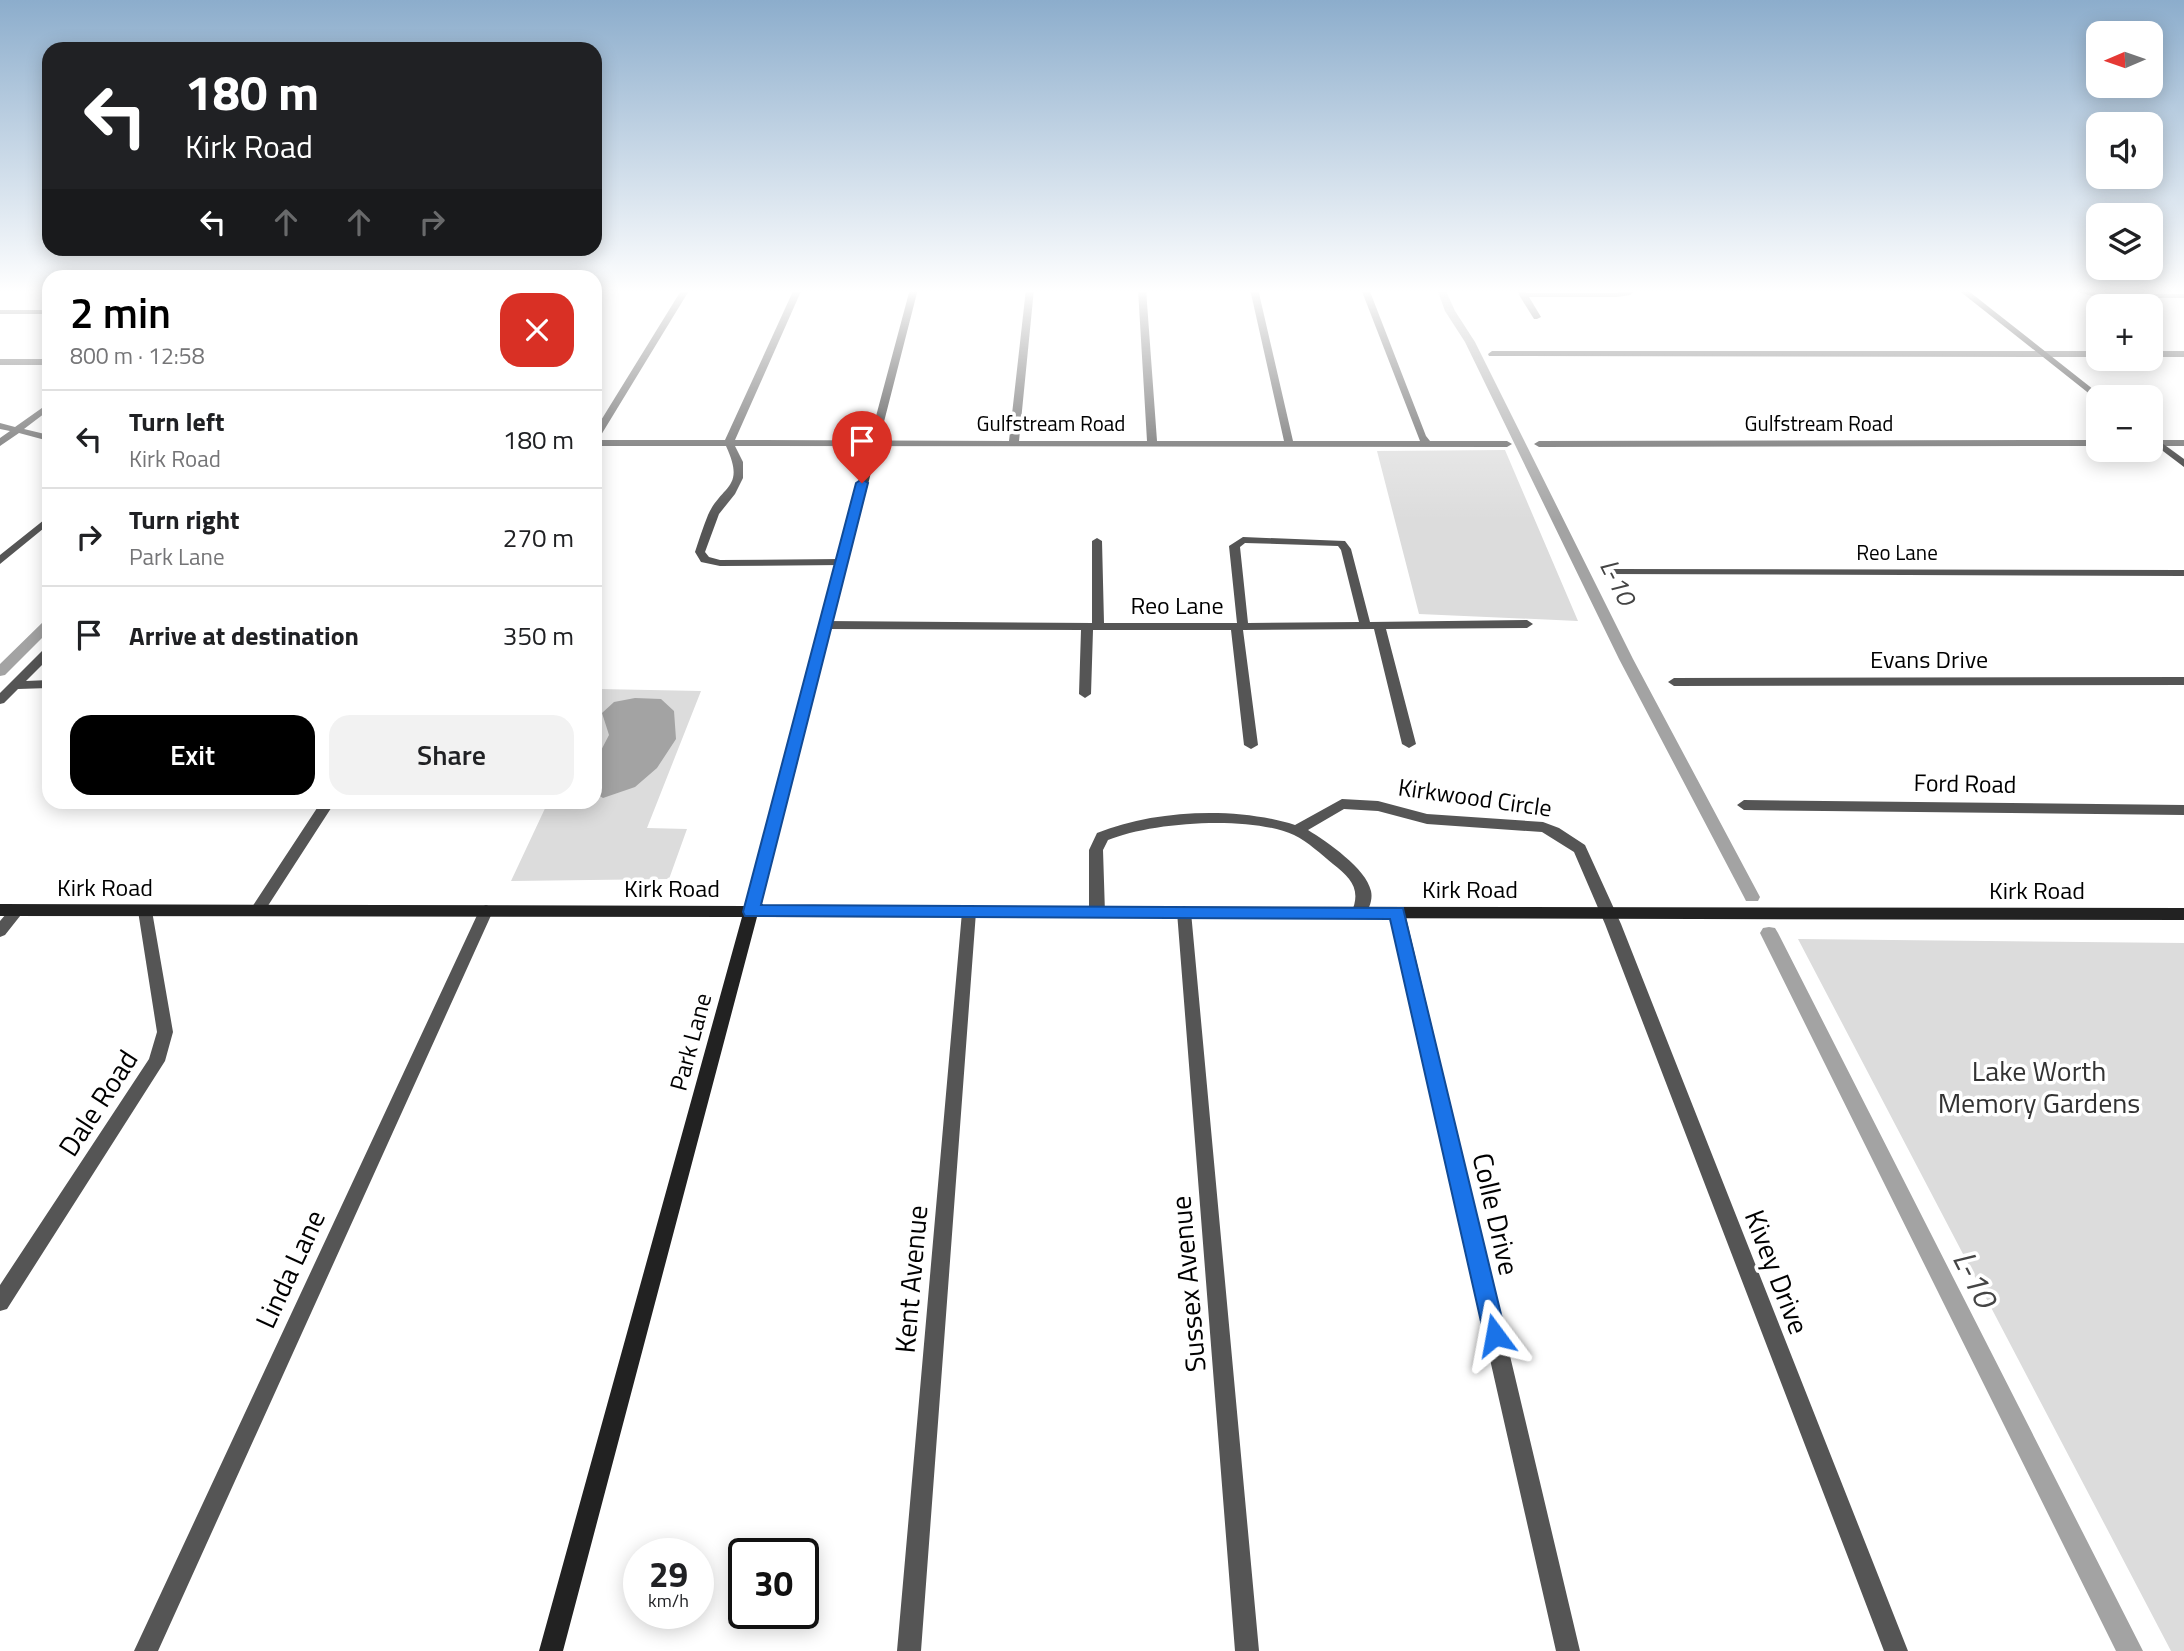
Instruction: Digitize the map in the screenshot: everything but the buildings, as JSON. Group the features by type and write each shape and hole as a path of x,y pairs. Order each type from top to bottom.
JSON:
{"street":[{"path":"602,427 639,366"},
{"path":"763,366 729,443 735,456 738,478 730,494 714,513 700,552 701,556 711,562 720,563 842,562"},
{"name":"Park Lane","path":"551,1651 751,912 893,366"},
{"path":"1014,443 1022,366"},
{"path":"1147,366 1152,444"},
{"path":"1271,366 1289,444"},
{"path":"1394,366 1421,436 1427,444"},
{"path":"2059,366 2086,387"},
{"path":"0,443 42,411"},
{"path":"0,426 42,436"},
{"path":"2163,442 2184,443"},
{"name":"Gulfstream Road","path":"602,443 1507,444"},
{"name":"Gulfstream Road","path":"1539,443 2086,443"},
{"path":"2163,448 2184,464"},
{"path":"0,561 42,525"},
{"path":"1251,746 1234,546 1243,540 1341,543 1346,549 1409,744"},
{"path":"1085,695 1093,627 1097,541"},
{"name":"Reo Lane","path":"1610,572 2184,573"},
{"name":"Reo Lane","path":"826,625 1240,627 1527,624"},
{"path":"0,701 42,658"},
{"name":"Evans Drive","path":"1674,682 2184,681"},
{"path":"15,685 42,684"},
{"name":"Kirkwood Circle","path":"1297,830 1342,804 1378,806 1427,819 1543,827 1564,836 1580,849 1607,913"},
{"name":"Ford Road","path":"1744,804 2184,810"},
{"path":"257,911 323,809"},
{"path":"1097,913 1096,850 1102,836 1150,822 1228,820 1258,821 1297,830 1317,843 1360,880 1365,895 1359,913"},
{"name":"Kirk Road","path":"0,911 2184,914"},
{"path":"0,931 17,911"},
{"name":"Dale Road","path":"0,1302 157,1062 165,1032 145,911"},
{"name":"Linda Lane","path":"146,1651 486,911"},
{"name":"Kent Avenue","path":"909,1651 969,912"},
{"name":"Sussex Avenue","path":"1184,912 1247,1651"},
{"name":"Colle Drive","path":"1397,913 1568,1651"},
{"name":"Kivey Drive","path":"1607,913 1896,1651"}],"green space":[{"path":"1505,450 1578,621 1419,614 1377,451"},
{"path":"602,689 701,691 647,828 687,829 669,879 511,881 545,809 602,809"},
{"name":"Lake Worth Memory Gardens","path":"1798,939 2184,943 2184,1651 2171,1651"}],"shaded area":[{"path":"635,698 661,699 674,711 676,739 657,768 635,787 603,798 602,748 609,735 602,713 614,702"}],"waterway":[{"name":"L-10","path":"1482,366 1626,659 1752,897"},
{"path":"0,672 42,631"},
{"name":"L-10","path":"1769,933 2130,1651"}],"route":[{"path":"862,483 751,912 1397,913 1495,1335"}]}
